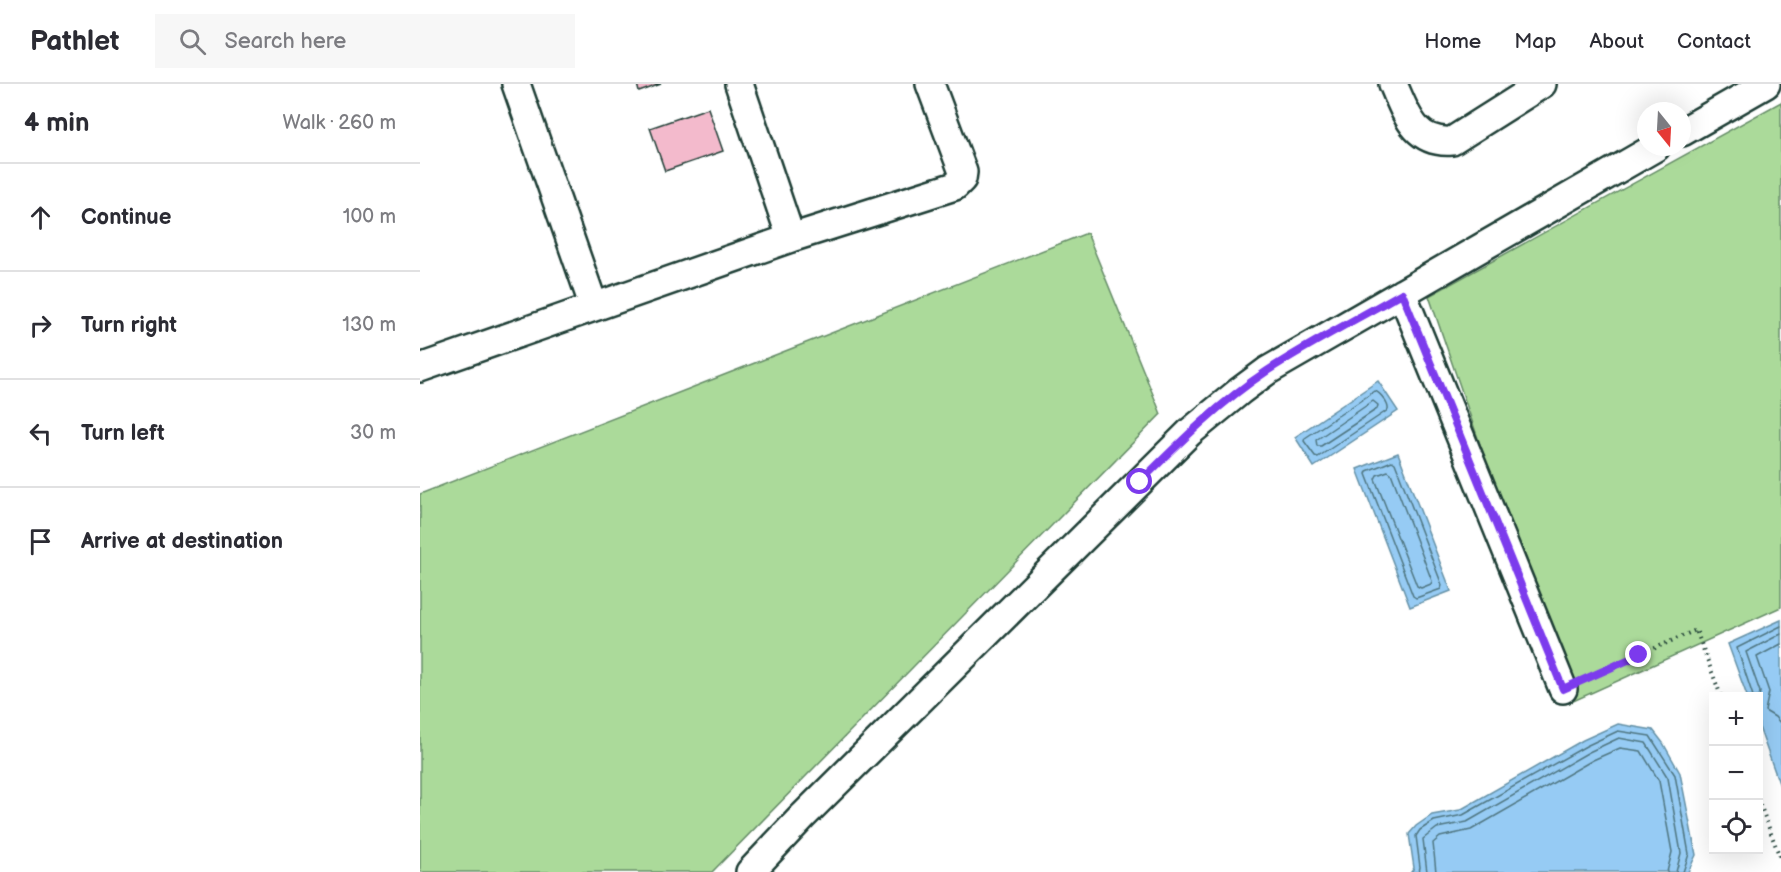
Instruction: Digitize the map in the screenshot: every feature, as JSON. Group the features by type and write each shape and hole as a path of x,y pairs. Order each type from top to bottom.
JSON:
{"street":[{"path":"516,84 594,307"},
{"path":"739,84 791,238"},
{"path":"420,368 791,238 956,186 962,179 963,172 930,84"},
{"path":"1393,84 1412,125 1428,138 1443,142 1452,141 1542,84"},
{"path":"1691,127 1766,84"},
{"path":"750,872 802,817 1190,432 1240,391 1268,371 1640,156"},
{"path":"1402,293 1563,689"}],"path":[{"path":"1563,689 1696,630 1719,692"},
{"path":"1758,800 1781,860"}],"green space":[{"path":"1781,102 1781,607 1569,703 1429,296 1683,156 1691,156 1691,152"},
{"path":"1087,233 1161,414 712,872 420,872 420,494"}],"water":[{"path":"1378,381 1398,411 1314,467 1295,437"},
{"path":"1398,453 1451,591 1410,607 1357,469"},
{"path":"1781,620 1781,789 1763,738 1763,692 1746,692 1728,644"},
{"path":"1618,724 1653,730 1680,773 1696,855 1688,872 1411,872 1414,868 1409,834 1416,826 1432,815 1460,810 1583,740"}],"building":[{"path":"637,84 661,84 639,92"},
{"path":"708,108 723,151 665,171 650,128"}],"route":[{"path":"1140,482 1190,432 1240,391 1268,371 1402,293 1563,689 1639,655"}]}
